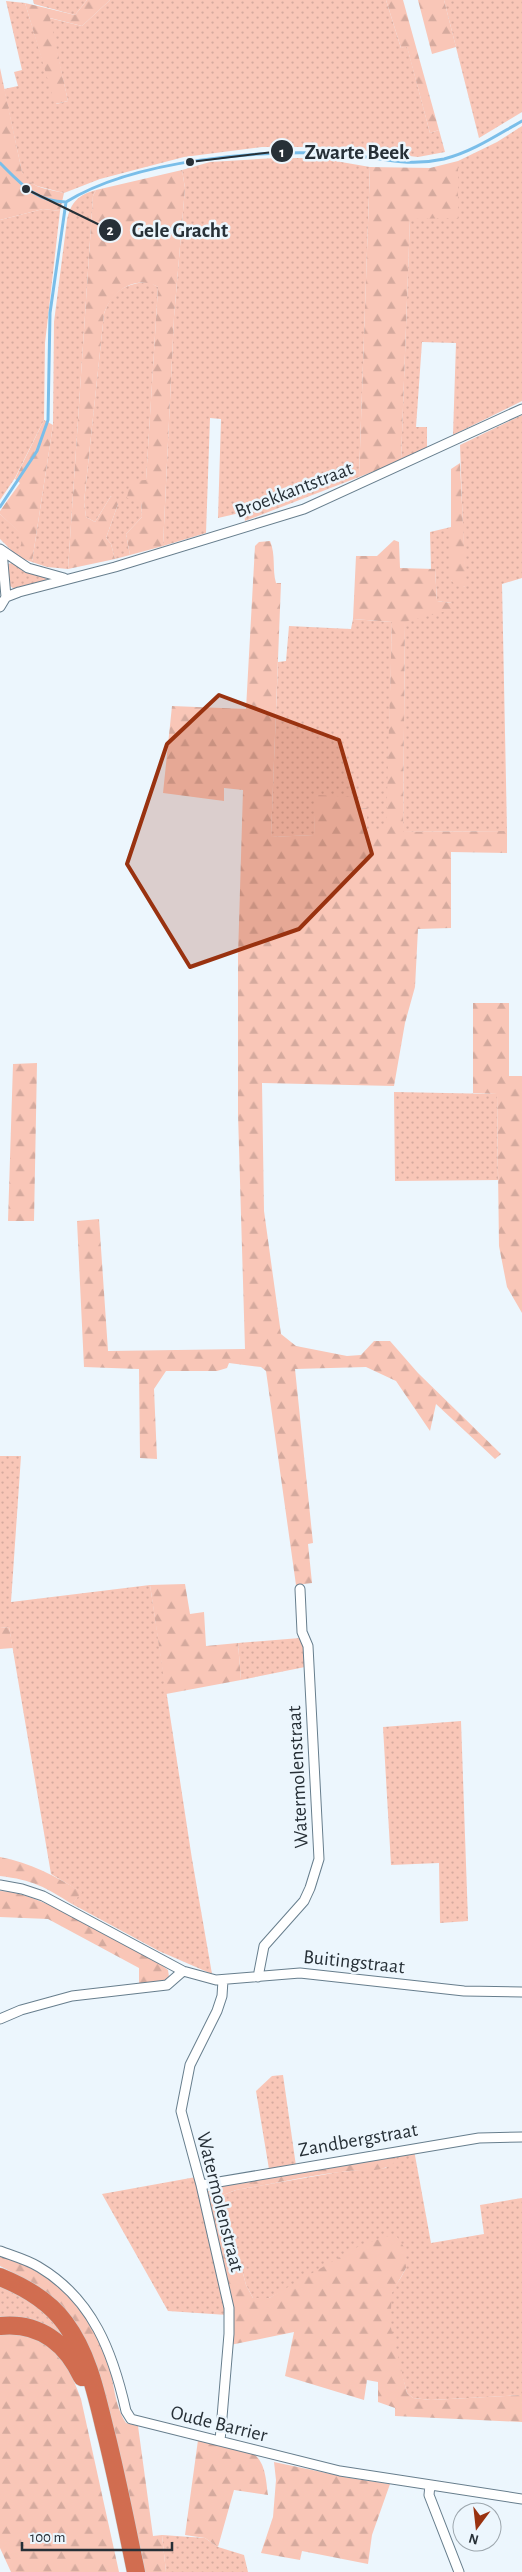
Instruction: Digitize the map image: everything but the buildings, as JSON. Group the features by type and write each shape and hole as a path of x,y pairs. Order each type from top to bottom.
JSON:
{"highway":[{"path":"0,2277 30,2292 56,2312 82,2350 95,2390 109,2447 136,2572"},
{"path":"0,2326 19,2326 43,2333 60,2344 77,2366 92,2403 128,2572"}],"street":[{"name":"Broekkantstraat","path":"6,597 68,579 116,568 304,509 522,409"},
{"name":"Broekkantstraat","path":"1,550 28,568 55,577 68,579"},
{"path":"0,606 6,597 1,550"},
{"name":"Watermolenstraat","path":"258,1976 262,1951 304,1901 319,1859 308,1646 302,1632 300,1589"},
{"name":"Buitingstraat","path":"0,1885 22,1888 43,1896 183,1971 201,1977 223,1980 300,1973 464,1991 522,1992"},
{"path":"0,2019 21,2010 72,1996 167,1985 183,1971"},
{"name":"Watermolenstraat","path":"220,2441 229,2334 228,2308 201,2185 182,2122 181,2107 190,2065 217,2011 222,1996 223,1980"},
{"name":"Zandbergstraat","path":"201,2185 479,2138 522,2137"},
{"name":"Oude Barrier","path":"0,2250 38,2266 60,2280 78,2297 94,2319 105,2341 126,2411 131,2419 301,2463 372,2478 522,2499"},
{"path":"430,2485 429,2495 459,2572"}],"highlighted area":[{"path":"219,695 339,740 372,854 299,929 190,967 127,864 167,744"}],"green space":[{"path":"33,0 87,0 75,15 34,4"},
{"path":"87,0 110,0 82,26 50,18 68,101 55,104 25,3 75,15"},
{"path":"110,0 386,0 401,48 407,46 430,133 439,130 445,152 418,157 332,147 262,147 184,157 100,179 64,193 37,186 25,180 22,172 4,89 18,86 14,72 22,70 6,1 25,3 56,104 68,101 49,18 82,26"},
{"path":"386,0 403,0 439,130 430,133 407,47 401,48"},
{"path":"418,0 444,0 456,47 432,54"},
{"path":"444,0 522,0 522,112 479,138"},
{"path":"0,68 22,172 34,185 64,193 60,211 43,209 0,220"},
{"path":"522,126 522,401 453,435 456,343 422,342 416,427 427,427 427,447 401,461 410,218 458,218 458,161 497,142"},
{"path":"276,158 318,158 370,167 359,477 245,521 244,512 218,518 221,419 210,418 206,533 163,546 174,317 185,188 182,170 210,162"},
{"path":"458,161 458,218 410,219 401,461 359,477 370,167 430,168"},
{"path":"182,170 185,188 174,317 163,546 130,555 126,534 142,517 141,502 127,498 130,481 146,480 158,287 141,283 125,287 118,292 107,306 104,314 84,502 86,517 95,522 111,496 116,498 118,504 106,538 111,544 115,559 68,569 93,196 96,190"},
{"path":"96,190 93,196 68,569 47,567 32,562 53,425 54,322 67,220 76,200 84,194"},
{"path":"43,209 60,211 45,343 44,420 15,478 0,500 0,220"},
{"path":"149,282 158,287 146,481 130,481 141,502 142,517 126,534 130,555 115,559 111,544 106,538 118,504 111,496 95,522 86,517 84,502 104,314 111,299 120,290 133,284"},
{"path":"522,415 522,578 502,584 507,831 403,832 405,621 452,603 437,601 435,569 431,569 430,532 451,527 451,580 465,587 460,445"},
{"path":"44,420 53,425 32,562 18,557 23,536 0,514 0,511 20,483 15,479"},
{"path":"460,463 466,587 456,586 451,580 451,469"},
{"path":"0,514 24,536 18,557 0,539"},
{"path":"394,540 399,542 400,568 435,569 437,601 452,603 454,609 405,622 403,832 507,831 507,853 451,852 451,928 418,929 415,987 405,1023 394,1086 262,1083 264,1211 281,1334 296,1346 347,1356 361,1355 374,1341 390,1341 418,1373 501,1454 495,1459 436,1404 430,1431 396,1381 366,1367 295,1369 313,1543 308,1544 312,1583 296,1585 266,1371 261,1367 229,1363 227,1368 217,1371 166,1371 154,1389 157,1459 140,1458 139,1369 84,1367 77,1221 99,1219 108,1351 245,1349 238,1114 238,956 243,790 224,788 224,801 163,793 172,706 246,709 255,546 259,542 270,541 276,583 281,583 271,837 314,835 315,795 354,797 355,809 367,808 367,830 386,831 392,622 353,619 356,556 377,556"},
{"path":"12,563 45,577 47,581 14,589 9,585 8,564"},
{"path":"353,619 392,622 387,831 367,831 366,808 354,810 316,795 314,835 271,837 278,662 286,661 289,626 351,629"},
{"path":"473,1003 509,1003 509,1076 522,1076 522,1313 507,1287 499,1246 497,1094 473,1093"},
{"path":"37,1063 34,1221 8,1221 13,1064"},
{"path":"394,1092 497,1094 498,1180 395,1181"},
{"path":"0,1456 21,1456 11,1602 150,1585 192,1859 212,1974 159,1951 72,1904 81,1892 51,1874 9,1627 0,1628"},
{"path":"185,1584 190,1614 204,1612 206,1646 238,1643 241,1680 166,1694 150,1585"},
{"path":"9,1627 13,1648 0,1649 0,1628"},
{"path":"300,1638 306,1651 305,1667 241,1680 238,1643"},
{"path":"461,1721 468,1921 440,1923 439,1863 391,1865 383,1727"},
{"path":"0,1857 42,1871 82,1892 72,1904 38,1885 0,1876"},
{"path":"0,1891 37,1900 81,1920 160,1964 168,1970 169,1977 163,1982 139,1984 139,1968 48,1919 0,1917"},
{"path":"283,2075 296,2166 269,2169 256,2091 272,2076"},
{"path":"414,2150 431,2243 484,2234 480,2205 522,2198 522,2395 431,2400 413,2398 407,2393 393,2342 389,2315 389,2302 392,2292 406,2268 289,2288 269,2298 253,2298 246,2285 223,2195 236,2190 339,2172 386,2168 394,2156"},
{"path":"394,2156 396,2160 392,2164 381,2169 321,2175 236,2190 223,2195 246,2285 253,2298 269,2298 361,2245 395,2234 406,2250 406,2268 392,2293 390,2324 407,2393 413,2398 431,2400 522,2395 522,2422 395,2416 395,2408 378,2402 378,2382 367,2380 364,2400 285,2376 294,2332 230,2345 232,2324 205,2195 212,2187"},
{"path":"196,2177 227,2315 168,2311 102,2194"},
{"path":"0,2254 37,2272 67,2294 80,2307 100,2340 108,2360 122,2416 126,2423 138,2426 153,2536 162,2535 166,2572 144,2572 96,2365 89,2348 70,2318 45,2294 0,2266"},
{"path":"0,2282 41,2306 70,2341 0,2318"},
{"path":"0,2333 28,2335 41,2340 57,2353 69,2370 81,2399 119,2572 11,2572 0,2548"},
{"path":"198,2440 254,2454 261,2463 266,2479 268,2495 234,2490 218,2547 205,2538 185,2535"},
{"path":"274,2462 350,2478 390,2484 372,2535 368,2564 302,2551 300,2560 261,2553 273,2517 276,2480"},
{"path":"162,2535 205,2538 218,2547 244,2555 248,2572 166,2572"}],"waterway":[{"path":"0,507 37,451 48,420 50,313 66,202 94,188 126,176 198,160 273,153 339,154 403,162 444,159 474,148 522,121"},
{"path":"0,163 37,195 46,199 66,202"}],"place":[{"name":"Zwarte Beek","path":"190,162"},
{"name":"Gele Gracht","path":"26,189"}]}
